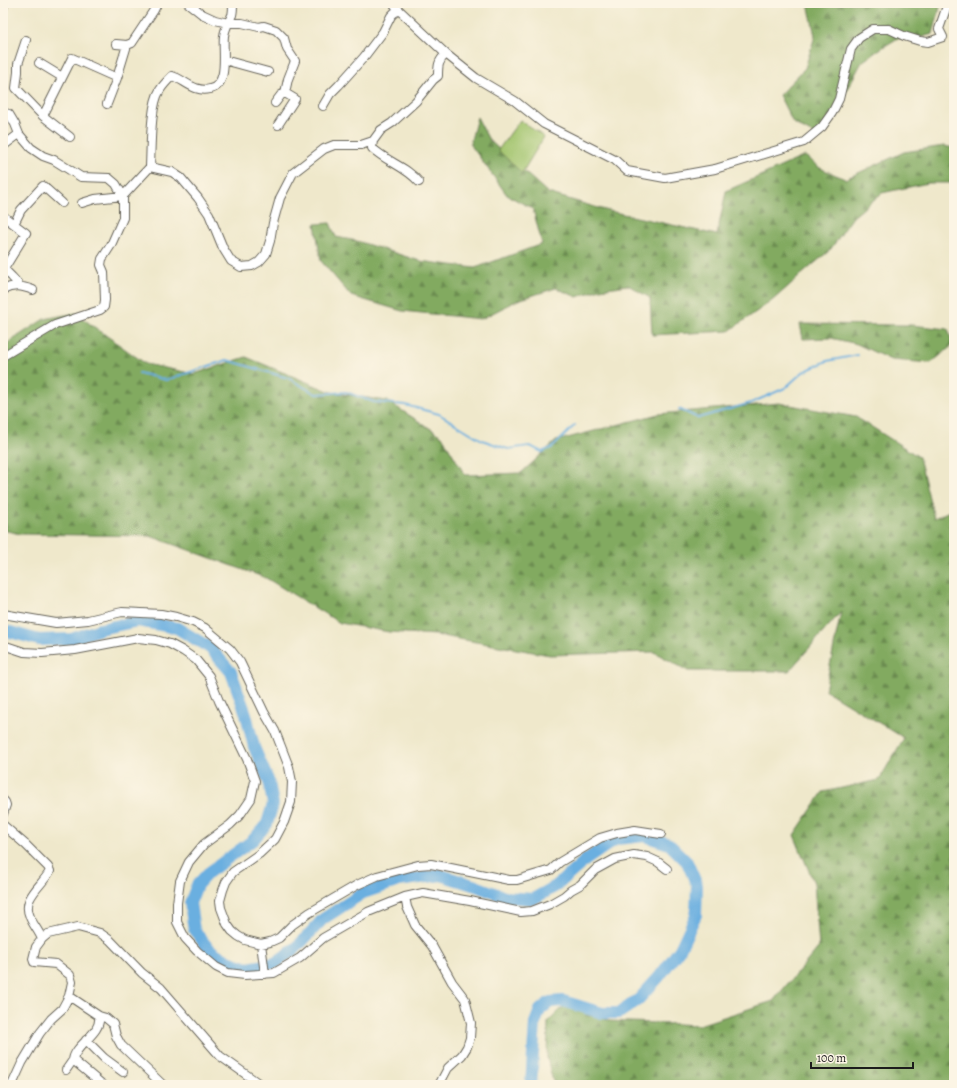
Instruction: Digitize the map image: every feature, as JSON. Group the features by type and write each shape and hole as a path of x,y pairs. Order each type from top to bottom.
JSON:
{"street":[{"path":"3,9 4,3"},
{"path":"116,44 127,45 132,43 154,10 156,6 154,3"},
{"path":"188,3 202,14 215,20 228,23 242,22 259,28 264,26 276,30 284,38 287,49 294,61 285,93 275,103"},
{"path":"82,203 95,199 123,196 150,167 155,106 160,90 172,76 194,88 210,89 216,86 222,76 224,66 224,35 232,15 234,3"},
{"path":"393,3 446,54 476,78 515,101 544,124 615,160 627,171 665,178 715,169 804,142 822,127 832,114 839,99 852,48 859,38 873,28 888,29 904,36 928,42 943,37 939,29 948,3"},
{"path":"323,106 330,94 364,57 383,32 391,16 399,10"},
{"path":"26,40 18,64 16,88 43,116 70,137"},
{"path":"107,104 118,78 127,45"},
{"path":"419,182 415,176 380,156 372,148 373,141 381,130 392,123 423,94 433,80 438,76 438,64 446,54"},
{"path":"43,116 72,58 118,78"},
{"path":"224,60 268,72"},
{"path":"40,63 62,76"},
{"path":"278,125 295,99 285,93"},
{"path":"3,114 9,114 16,124 19,134 32,148 81,177 109,178 116,184 123,196 123,218 111,245 102,259 101,265 104,272 104,307 100,310 55,326 3,356"},
{"path":"3,146 19,134"},
{"path":"150,167 172,172 181,178 209,214 223,248 231,261 241,268 252,266 259,262 266,254 280,198 293,173 324,149 334,144 361,145 373,141"},
{"path":"14,224 21,210 44,186 62,203"},
{"path":"3,216 26,234 3,269 19,285 33,290"},
{"path":"3,290 19,285"},
{"path":"3,614 56,623 88,620 122,612 160,614 193,622 213,635 240,662 264,712 275,731 289,767 292,782 291,802 284,822 275,840 260,854 233,872 226,882 221,896 221,908 227,924 232,931 245,940 262,946 279,938 292,925 309,913 357,885 401,868 431,864 509,880 517,880 551,870 560,862 600,838 635,830 661,834"},
{"path":"3,645 24,652 42,653 75,650 138,638 156,640 170,644 183,651 196,660 209,676 247,759 255,781 251,800 240,815 230,825 204,844 189,862 180,881 177,903 177,922 193,947 216,967 228,972 245,976 274,973 300,958 323,938 368,912 405,897 423,894 470,901 521,912 532,911 550,904 564,896 580,885 595,870 615,859 634,855 647,857 658,862 667,869"},
{"path":"3,800 6,805 3,814"},
{"path":"3,825 26,845 48,867 50,871 35,891 28,906 30,918 42,939"},
{"path":"405,897 407,907 413,921 432,946 452,982 465,999 471,1023 470,1038 467,1047 462,1055 448,1068 439,1085"},
{"path":"12,1085 22,1063 40,1033 62,1009 69,996 72,982 70,975 56,964 34,962 33,959 36,947 48,934 78,927 100,933 110,940 142,973 161,988 220,1056 261,1085"},
{"path":"262,946 265,974"},
{"path":"69,996 99,1016 106,1018 113,1024 116,1036 121,1045 163,1085"},
{"path":"66,1070 73,1060 76,1052 98,1027 100,1022 99,1016"},
{"path":"86,1040 104,1058 123,1072"},
{"path":"73,1060 103,1085"}],"green space":[{"path":"808,3 941,3 933,34 918,38 898,38 862,62 820,138 793,123 779,95 805,68 815,36"},
{"path":"477,117 489,140 548,193 605,210 717,235 726,191 805,156 820,168 845,179 904,152 944,146 954,148 954,183 928,183 882,193 853,217 830,250 773,300 729,331 652,335 650,298 628,285 600,289 577,297 556,288 518,300 481,319 402,311 351,296 321,261 315,224 330,223 336,237 357,241 420,261 475,268 542,244 533,209 507,195 470,144"},
{"path":"520,120 544,137 522,173 498,150"},
{"path":"75,313 146,364 194,374 246,357 331,392 387,401 442,436 465,475 521,473 556,441 658,414 779,403 856,417 919,457 934,518 954,509 954,1085 554,1085 547,1058 548,1022 566,1004 610,1021 699,1025 773,1001 819,947 814,883 794,835 823,792 879,780 904,738 825,690 841,612 789,671 688,671 654,652 550,655 436,635 389,632 340,623 266,578 150,536 20,534 3,530 3,346 44,319"},
{"path":"800,324 911,325 948,329 953,345 931,363 891,360 857,344 831,338 803,339"}],"waterway":[{"path":"679,409 698,418 751,403 785,388 803,372 827,361 858,355"},
{"path":"139,373 166,380 227,360 288,378 316,394 346,392 374,402 405,405 439,414 482,440 508,449 530,446 542,452 553,447 575,425"},
{"path":"3,630 39,640 72,639 100,629 138,621 177,628 210,648 231,672 246,714 254,747 269,782 273,804 267,824 253,840 208,873 197,885 190,903 194,930 209,949 228,961 248,968 275,963 296,948 323,919 363,893 399,881 441,875 505,897 533,899 556,886 587,859 616,839 645,836 669,844 687,862 697,885 696,915 680,949 659,977 638,1000 619,1013 602,1013 563,1001 550,1002 540,1010 535,1023 531,1085"}]}
